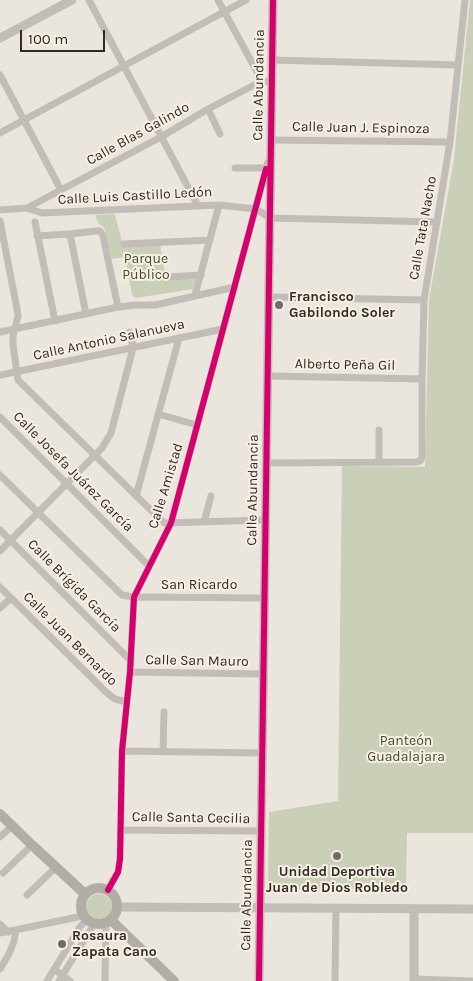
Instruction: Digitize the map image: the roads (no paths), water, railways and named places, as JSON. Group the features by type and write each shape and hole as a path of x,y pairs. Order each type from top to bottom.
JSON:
{"main road":[{"path":"0,814 85,894"},
{"path":"108,922 116,912 116,900 108,890 103,888 91,890 85,894 80,906 88,920 108,922 174,981"}],"street":[{"path":"0,38 72,0"},
{"path":"89,0 198,206"},
{"path":"218,0 262,81 272,82"},
{"path":"0,133 246,0"},
{"name":"Calle Abundancia","path":"259,981 270,218 269,168 271,150 273,0"},
{"name":"Calle Tata Nacho","path":"379,462 417,462 422,457 424,300 450,142 465,0"},
{"path":"272,60 458,65"},
{"path":"0,75 61,190"},
{"name":"Calle Blas Galindo","path":"27,208 162,137 208,109 262,81"},
{"path":"208,109 220,134"},
{"name":"Calle Juan J. Espinoza","path":"271,140 450,142"},
{"path":"235,168 269,168"},
{"name":"Calle Amistad","path":"108,890 118,872 120,859 122,752 130,672 134,597 171,522 256,209 269,168"},
{"path":"195,295 219,205"},
{"name":"Calle Luis Castillo Ledón","path":"0,210 27,208 42,213 219,205 256,209 270,218"},
{"path":"270,218 437,222"},
{"path":"0,221 18,316 13,345 18,380 165,523 265,520"},
{"path":"34,222 55,321"},
{"path":"37,236 100,232 103,236 118,307"},
{"path":"70,234 86,314"},
{"path":"124,244 210,240"},
{"path":"167,276 201,275"},
{"path":"0,332 118,307 155,305 235,287"},
{"path":"269,297 424,300"},
{"name":"Calle Antonio Salanueva","path":"0,375 223,329"},
{"path":"0,551 102,448 110,433 133,348 130,332"},
{"path":"136,496 179,338"},
{"name":"Alberto Peña Gil","path":"268,376 422,379"},
{"path":"158,414 197,425"},
{"name":"Calle Josefa Juárez García","path":"0,417 149,566"},
{"path":"266,463 379,462 379,430"},
{"path":"0,475 120,594 134,597"},
{"path":"204,522 211,496"},
{"name":"Calle Brígida García","path":"0,530 130,660"},
{"name":"Calle Juan Bernardo","path":"0,587 107,694 115,699 127,702"},
{"name":"San Ricardo","path":"134,597 264,598"},
{"path":"0,608 11,598"},
{"name":"Calle San Mauro","path":"130,672 263,674"},
{"path":"163,752 164,712"},
{"path":"122,752 262,753"},
{"path":"0,835 11,825"},
{"name":"Calle Santa Cecilia","path":"121,830 261,831"},
{"path":"3,873 32,845"},
{"path":"27,895 56,867"},
{"path":"117,907 473,909"},
{"path":"335,981 336,908"},
{"path":"414,909 414,980 473,981"},
{"path":"0,933 78,917 88,920"},
{"path":"47,981 80,927 88,920"},
{"path":"61,978 88,920"},
{"path":"105,981 108,922"},
{"path":"0,924 12,931 15,941 12,950 0,969"},
{"path":"54,969 61,978 70,981"}],"place":[{"name":"Francisco Gabilondo Soler","path":"279,305"},
{"name":"Unidad Deportiva Juan de Dios Robledo","path":"337,856"},
{"name":"Rosaura Zapata Cano","path":"62,944"}],"park label":[{"name":"Parque Público","path":"146,268"},
{"name":"Panteón Guadalajara","path":"406,750"}]}
